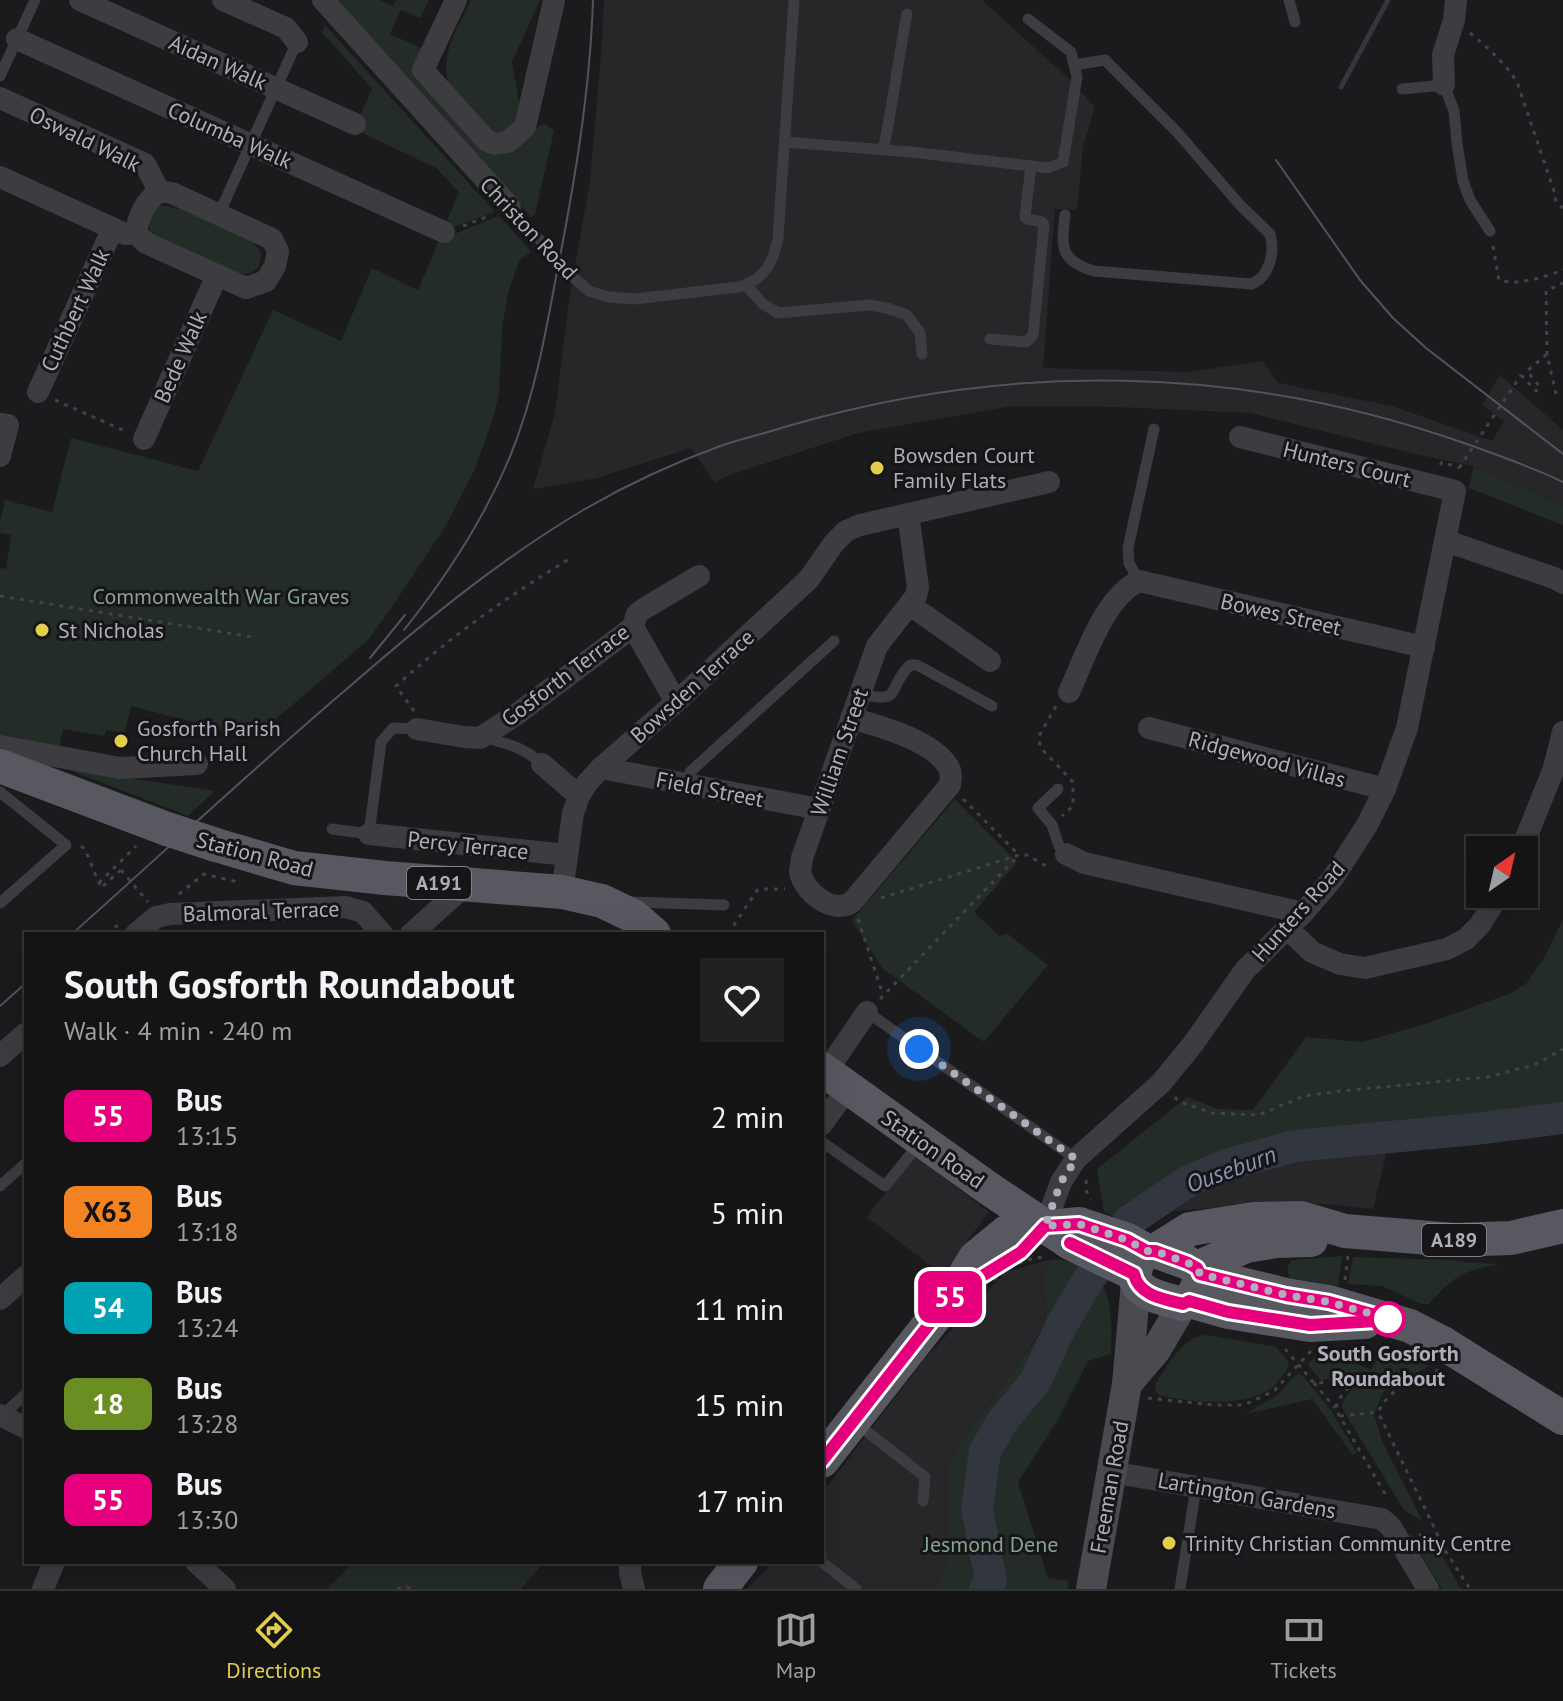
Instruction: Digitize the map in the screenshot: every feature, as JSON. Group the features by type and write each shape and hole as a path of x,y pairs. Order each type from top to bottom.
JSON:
{"main road":[{"name":"Station Road","path":"0,766 154,835 226,858 294,868 562,892 602,901 633,916 652,932"},
{"name":"Station Road","path":"832,1076 922,1141 1049,1241 1122,1250 1145,1291 1155,1296 1192,1287"},
{"name":"A189","path":"1122,1250 1190,1229 1254,1219 1301,1218 1347,1241"},
{"name":"A189","path":"1192,1287 1246,1246 1262,1243 1333,1239 1511,1238 1563,1226"},
{"path":"824,1455 953,1294 1021,1252 1049,1241"},
{"path":"1247,1285 1246,1271 1262,1243"},
{"path":"1192,1287 1247,1285 1329,1302 1393,1320 1441,1342 1563,1418"},
{"path":"1192,1287 1228,1312 1310,1325 1393,1320"}],"street":[{"name":"Aidan Walk","path":"80,0 355,124"},
{"path":"223,0 286,28 297,42"},
{"name":"Christon Road","path":"323,0 510,207"},
{"path":"456,0 423,70 487,141 495,144 508,142 525,127 554,1"},
{"path":"1444,85 1443,55 1455,10"},
{"name":"Columba Walk","path":"17,39 444,232"},
{"name":"Oswald Walk","path":"0,98 145,164 159,191"},
{"path":"0,177 125,234 136,233"},
{"path":"159,191 172,193 272,239 278,251 275,266 266,281 246,288 146,243 136,233 137,222 148,199 159,191"},
{"name":"Cuthbert Walk","path":"38,392 113,228"},
{"name":"Bede Walk","path":"144,439 217,275"},
{"path":"0,424 8,425 0,456"},
{"name":"Hunters Court","path":"1240,437 1455,491"},
{"name":"Bowsden Terrace","path":"562,892 573,813 579,796 601,768 809,579 846,531 860,525 1049,482"},
{"name":"Hunters Road","path":"1049,1241 1061,1182 1081,1168 1161,1083 1193,1044 1245,970 1333,878 1367,825 1385,789 1407,728 1455,491"},
{"path":"908,514 918,587 910,605 990,661"},
{"path":"1446,541 1563,583"},
{"name":"Gosforth Terrace","path":"417,729 480,738 633,627 637,614 645,608 699,576"},
{"path":"1069,692 1107,610 1118,595 1139,581"},
{"name":"Bowes Street","path":"1139,581 1424,647"},
{"name":"William Street","path":"809,888 800,872 802,858 851,718 877,646 910,605"},
{"path":"633,627 676,702"},
{"path":"809,888 824,902 837,907 847,906 950,785 948,766 932,751 912,738 851,718"},
{"name":"Ridgewood Villas","path":"1149,728 1385,789"},
{"path":"1527,836 1553,771 1563,732"},
{"path":"0,746 120,768 197,764"},
{"path":"542,764 579,796"},
{"name":"Field Street","path":"601,768 819,809"},
{"name":"Percy Terrace","path":"369,834 567,855"},
{"path":"1059,861 1084,863 1295,920 1312,952 1340,964 1365,968 1447,949 1466,939 1490,908"},
{"path":"423,930 466,885"},
{"name":"Balmoral Terrace","path":"138,932 156,917 170,914 346,907 363,912 380,932"},
{"path":"824,1114 832,1076 872,1007"},
{"path":"0,1056 24,1035"},
{"name":"Freeman Road","path":"1091,1589 1111,1472 1133,1391 1122,1250"},
{"path":"0,1299 24,1278"},
{"path":"1133,1391 1192,1287"},
{"path":"1,1415 24,1427"},
{"name":"Lartington Gardens","path":"1111,1472 1388,1513"},
{"path":"1388,1513 1391,1527 1428,1589"},
{"path":"43,1589 53,1564"},
{"path":"630,1564 634,1589"},
{"path":"204,1571 225,1589"}],"lane":[{"path":"0,76 35,0"},
{"path":"1289,0 1295,22"},
{"path":"794,5 778,238 774,257 765,271 753,283 746,285 763,304 778,313 869,305 907,315 920,333 922,354"},
{"path":"883,150 893,109 907,14"},
{"path":"785,142 1048,168 1063,162 1077,77 1071,52 1028,19"},
{"path":"219,214 297,42"},
{"path":"1065,215 1064,250 1070,260 1080,267 1094,271 1251,284 1260,281 1271,256 1270,234 1240,205 1177,132 1105,60 1074,65"},
{"path":"1402,89 1444,85 1454,111 1463,181 1470,200 1490,231"},
{"path":"990,339 1026,342 1033,335 1044,225 1025,217 1031,166"},
{"name":"Christon Road","path":"510,207 589,291 609,297 634,299 746,285"},
{"path":"1139,581 1129,563 1128,548 1154,429"},
{"path":"688,785 690,772 834,641"},
{"path":"860,694 888,698 905,670 910,665 917,665 992,706"},
{"path":"332,829 369,834 381,742 393,728 417,729"},
{"path":"480,738 518,747 542,764"},
{"path":"1058,789 1038,808 1056,833 1059,861"},
{"path":"0,793 66,845 0,903"},
{"path":"602,901 724,905"},
{"path":"872,1007 1081,1168"},
{"path":"824,1143 885,1186 922,1141"},
{"path":"0,1186 24,1165"},
{"path":"1,1415 24,1396"},
{"path":"853,1420 925,1477 923,1501"},
{"path":"1180,1589 1196,1487"},
{"path":"824,1564 856,1589"}],"path":[{"path":"1455,10 1510,70 1517,82 1556,202 1563,208"},
{"path":"444,232 510,207"},
{"path":"1490,231 1499,280 1534,279 1563,270"},
{"path":"1556,394 1547,354 1546,291 1563,283"},
{"path":"1459,468 1521,375 1536,391 1540,387 1527,371 1547,354"},
{"path":"38,392 144,439"},
{"path":"417,729 416,714 396,686 473,621 571,558"},
{"path":"0,596 253,637"},
{"path":"1052,825 1073,806 1073,782 1040,747 1039,736 1059,699 1069,692"},
{"path":"950,785 1019,855"},
{"path":"148,902 121,870 103,887 99,883 154,835"},
{"path":"872,1007 1019,855"},
{"path":"883,995 856,898 869,901 1019,855 1059,861"},
{"path":"175,897 204,874 234,881 226,858"},
{"path":"729,932 758,889 809,888"},
{"path":"1161,1083 1178,1101 1212,1113 1259,1115 1304,1096 1487,1077 1534,1065 1563,1049"},
{"path":"1081,1168 1087,1193 1122,1250"},
{"path":"1000,1274 1032,1258 1049,1241"},
{"path":"1343,1292 1347,1241"},
{"path":"1133,1391 1213,1405 1244,1405 1274,1391 1318,1344"},
{"path":"1378,1412 1385,1398 1402,1386 1447,1368 1434,1362"},
{"path":"1299,1364 1340,1416 1388,1513"},
{"path":"1314,1383 1323,1384 1343,1377 1349,1379 1351,1384 1337,1402 1336,1410"},
{"path":"1340,1416 1378,1412"},
{"path":"1378,1412 1446,1552 1470,1589"},
{"path":"1412,1528 1446,1552"},
{"path":"397,1589 411,1589"}],"shaded area":[{"path":"604,0 982,0 1068,78 1095,107 1083,147 1077,210 1055,209 1043,368 1188,372 1263,361 1278,383 1392,406 1492,441 1504,421 1482,405 1500,375 1563,430 1563,506 1474,466 1250,413 1117,407 1012,406 858,433 727,476 715,483 691,448 597,478 533,489 555,413 569,300 590,181"},
{"path":"1389,1143 1373,1209 1324,1204 1251,1205 1175,1211 1197,1183 1244,1163 1334,1148"},
{"path":"914,1155 989,1212 942,1275 867,1217"},
{"path":"1052,1259 1043,1268 1046,1324 948,1461 947,1561 935,1589 746,1589 770,1564 824,1564 824,1491 923,1361 1005,1272"}],"green space":[{"path":"336,0 380,0 393,6 396,0 429,0 420,18 401,10 390,34 426,50 481,146 500,155 543,123 554,131 535,214 531,217"},
{"path":"471,0 540,0 512,62 521,114 519,124 495,136 456,95 446,73 448,51"},
{"path":"325,25 495,212 444,228 459,192 436,168 354,129 372,89 322,32"},
{"path":"161,205 183,210 253,241 261,253 259,267 251,273 238,274 151,234 148,223"},
{"name":"Commonwealth War Graves","path":"499,216 531,251 519,261 508,293 502,330 499,394 493,418 475,469 445,527 367,641 254,738 131,706 125,733 106,730 104,736 63,729 59,749 0,738 0,568 6,569 11,535 0,533 5,500 52,512 71,438 198,471 273,310 341,341 372,268 418,290 440,238"},
{"path":"1474,466 1563,506 1563,525 1469,488"},
{"path":"64,768 215,791 188,816"},
{"path":"955,799 1017,862 974,912 999,936 1008,934 1048,965 984,1042 882,968 852,920"},
{"path":"1563,919 1563,1128 1334,1148 1244,1163 1197,1183 1175,1211 1117,1218 1104,1212 1097,1169 1187,1097 1218,1109 1253,1110 1306,1037 1362,1042 1425,1024 1509,994 1526,984 1545,956"},
{"path":"1342,1256 1338,1286 1290,1278 1288,1269 1292,1260"},
{"path":"1353,1257 1499,1264 1460,1276 1429,1304 1422,1304 1381,1286 1348,1284"},
{"name":"Jesmond Dene","path":"1052,1259 1068,1261 1090,1270 1105,1290 1111,1315 1111,1354 1088,1361 1059,1418 1018,1482 1048,1578 1069,1581 1067,1589 935,1589 947,1561 948,1461 1046,1325 1043,1268"},
{"path":"1207,1335 1276,1347 1288,1361 1288,1368 1272,1388 1247,1399 1201,1402 1159,1395 1155,1384 1176,1353 1190,1341"},
{"path":"1355,1346 1348,1360 1371,1370 1378,1356 1390,1346 1429,1366 1383,1392 1374,1415 1382,1441 1423,1522 1404,1510 1342,1408 1353,1386 1350,1376 1344,1374 1321,1381 1308,1365 1322,1353"},
{"path":"1299,1374 1330,1409 1357,1453 1353,1455 1312,1399 1245,1414 1278,1395"},
{"path":"1408,1533 1441,1554 1461,1589 1442,1589"},
{"path":"352,1564 542,1564 521,1589 327,1589"}],"waterway":[{"path":"1341,87 1388,0"},
{"name":"Ouseburn","path":"985,1589 991,1580 977,1509 985,1451 1004,1419 1035,1382 1061,1326 1129,1221 1190,1180 1226,1165 1295,1146 1563,1118"}],"tram line":[{"path":"404,630 477,524 501,478 526,411 543,344 575,174 585,105 593,0"},
{"path":"1276,160 1360,280 1393,318 1426,348 1563,454"},
{"path":"74,932 314,717 463,592 554,528 601,500 670,466 731,442 872,405 956,390 1041,382 1126,381 1210,386 1294,398 1378,417 1474,447 1563,482"},
{"path":"370,658 405,615"},
{"path":"0,1006 24,985"}],"bus line":[{"name":"55","path":"824,1458 953,1294 1021,1252 1045,1226 1079,1224 1127,1240 1147,1251 1188,1263 1200,1274 1329,1302 1393,1320 1310,1325 1228,1312 1189,1301 1183,1304 1145,1291 1136,1282 1134,1274 1070,1243"}],"place":[{"name":"Bowsden Court Family Flats","path":"877,468"},
{"name":"St Nicholas","path":"42,630"},
{"name":"Gosforth Parish Church Hall","path":"121,741"},
{"name":"South Gosforth Roundabout","path":"1388,1319"},
{"name":"Trinity Christian Community Centre","path":"1169,1543"}],"route":[{"path":"919,1049 1076,1159 1061,1182 1045,1226 1079,1224 1127,1240 1147,1251 1188,1263 1200,1274 1329,1302 1393,1320 1388,1319"}]}
